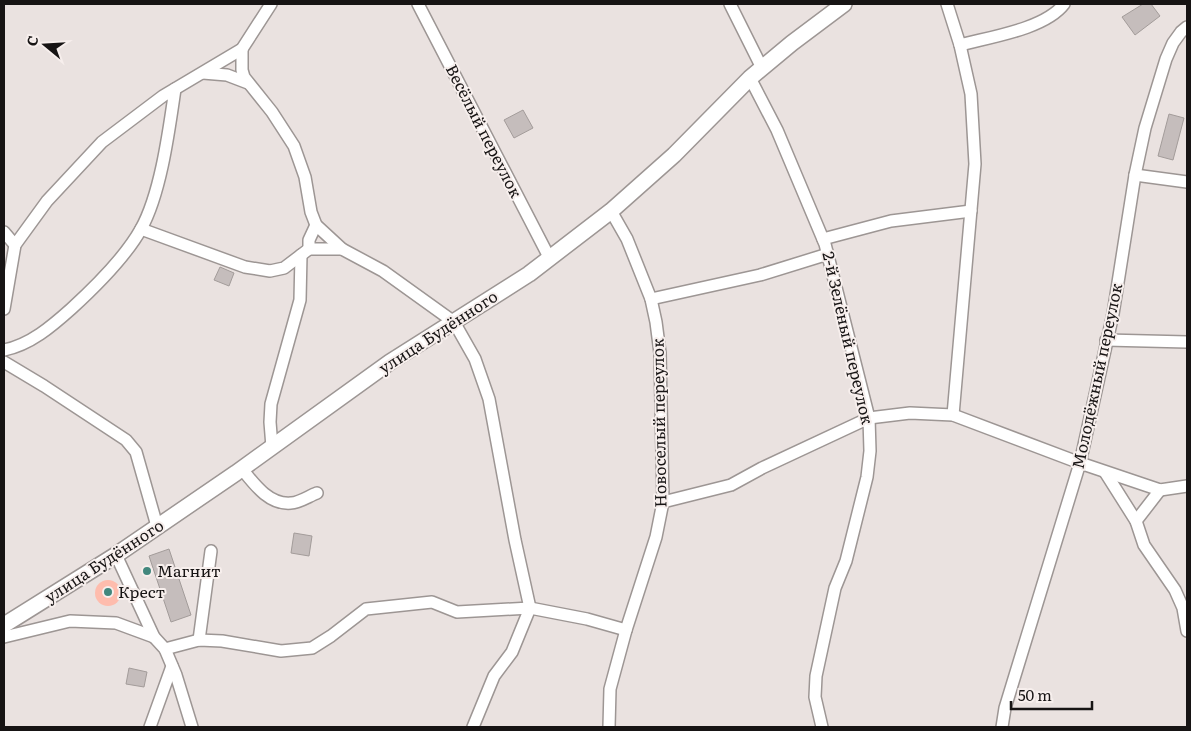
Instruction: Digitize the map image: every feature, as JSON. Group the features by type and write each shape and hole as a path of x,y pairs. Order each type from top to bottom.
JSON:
{"main road":[{"name":"улица Будённого","path":"4,625 116,555 242,469 390,362 529,274 611,211 674,155 750,78 792,43 844,4"}],"street":[{"path":"4,309 15,245 47,201 102,142 163,96 242,49 271,4"},
{"name":"Весёлый переулок","path":"418,4 549,257"},
{"path":"730,4 762,68"},
{"path":"947,4 960,46 971,94 975,164 953,415"},
{"path":"960,46 1036,25 1064,4"},
{"name":"Молодёжный переулок","path":"1002,727 1005,708 1080,463 1113,314 1134,175 1145,128 1166,59 1173,43 1187,27"},
{"path":"242,49 244,77 272,112 294,146 316,225 342,249 383,271 454,322 475,359 489,399 515,540 530,608 512,652 494,676 473,727"},
{"path":"203,73 227,75 248,83"},
{"name":"2-й Зелёный переулок","path":"750,78 777,130 823,239 869,418 870,451 867,477 846,561 835,588 816,676 815,697 822,727"},
{"path":"4,350 14,348 28,341 55,323 86,295 122,255 141,229 157,184 166,147 175,89"},
{"path":"1134,175 1187,182"},
{"name":"Новоселый переулок","path":"609,727 610,689 626,630 656,537 663,502 660,353 656,322 651,299 627,238 611,211"},
{"path":"823,239 891,221 970,211"},
{"path":"272,447 271,404 300,300 308,240 316,225"},
{"path":"141,229 245,266 270,271 284,268 305,252 342,249"},
{"path":"4,232 15,245"},
{"path":"651,299 760,275 828,254"},
{"path":"1106,340 1187,342"},
{"path":"4,362 126,440 136,452 157,526"},
{"path":"663,502 731,485 762,468 869,418 910,413 953,415 1080,463 1160,490 1187,486"},
{"path":"242,469 257,488 274,500 292,504 317,493"},
{"path":"1105,472 1136,520 1144,545 1175,590 1183,608 1187,631"},
{"path":"1136,520 1160,490"},
{"path":"198,640 211,551"},
{"path":"116,555 154,637 165,649 192,727"},
{"path":"165,649 198,640 222,641 281,651 312,648 332,636 366,609 432,602 457,612 530,608 587,619 626,630"},
{"path":"4,637 70,621 116,623 154,637"},
{"path":"150,727 172,666"}],"shaded area":[{"path":"108,580 117,584 121,593 117,602 108,606 99,602 95,593 99,584"}],"building":[{"path":"1143,4 1151,4 1160,16 1135,35 1122,17"},
{"path":"523,110 533,128 514,138 504,120"},
{"path":"1169,114 1184,118 1173,160 1158,156"},
{"path":"220,267 234,273 229,286 214,280"},
{"path":"294,533 312,536 309,556 291,553"},
{"path":"169,549 191,615 171,622 149,556"},
{"path":"129,668 147,672 144,687 126,684"}],"place":[{"name":"Магнит","path":"147,571"},
{"name":"Крест","path":"108,592"}]}
